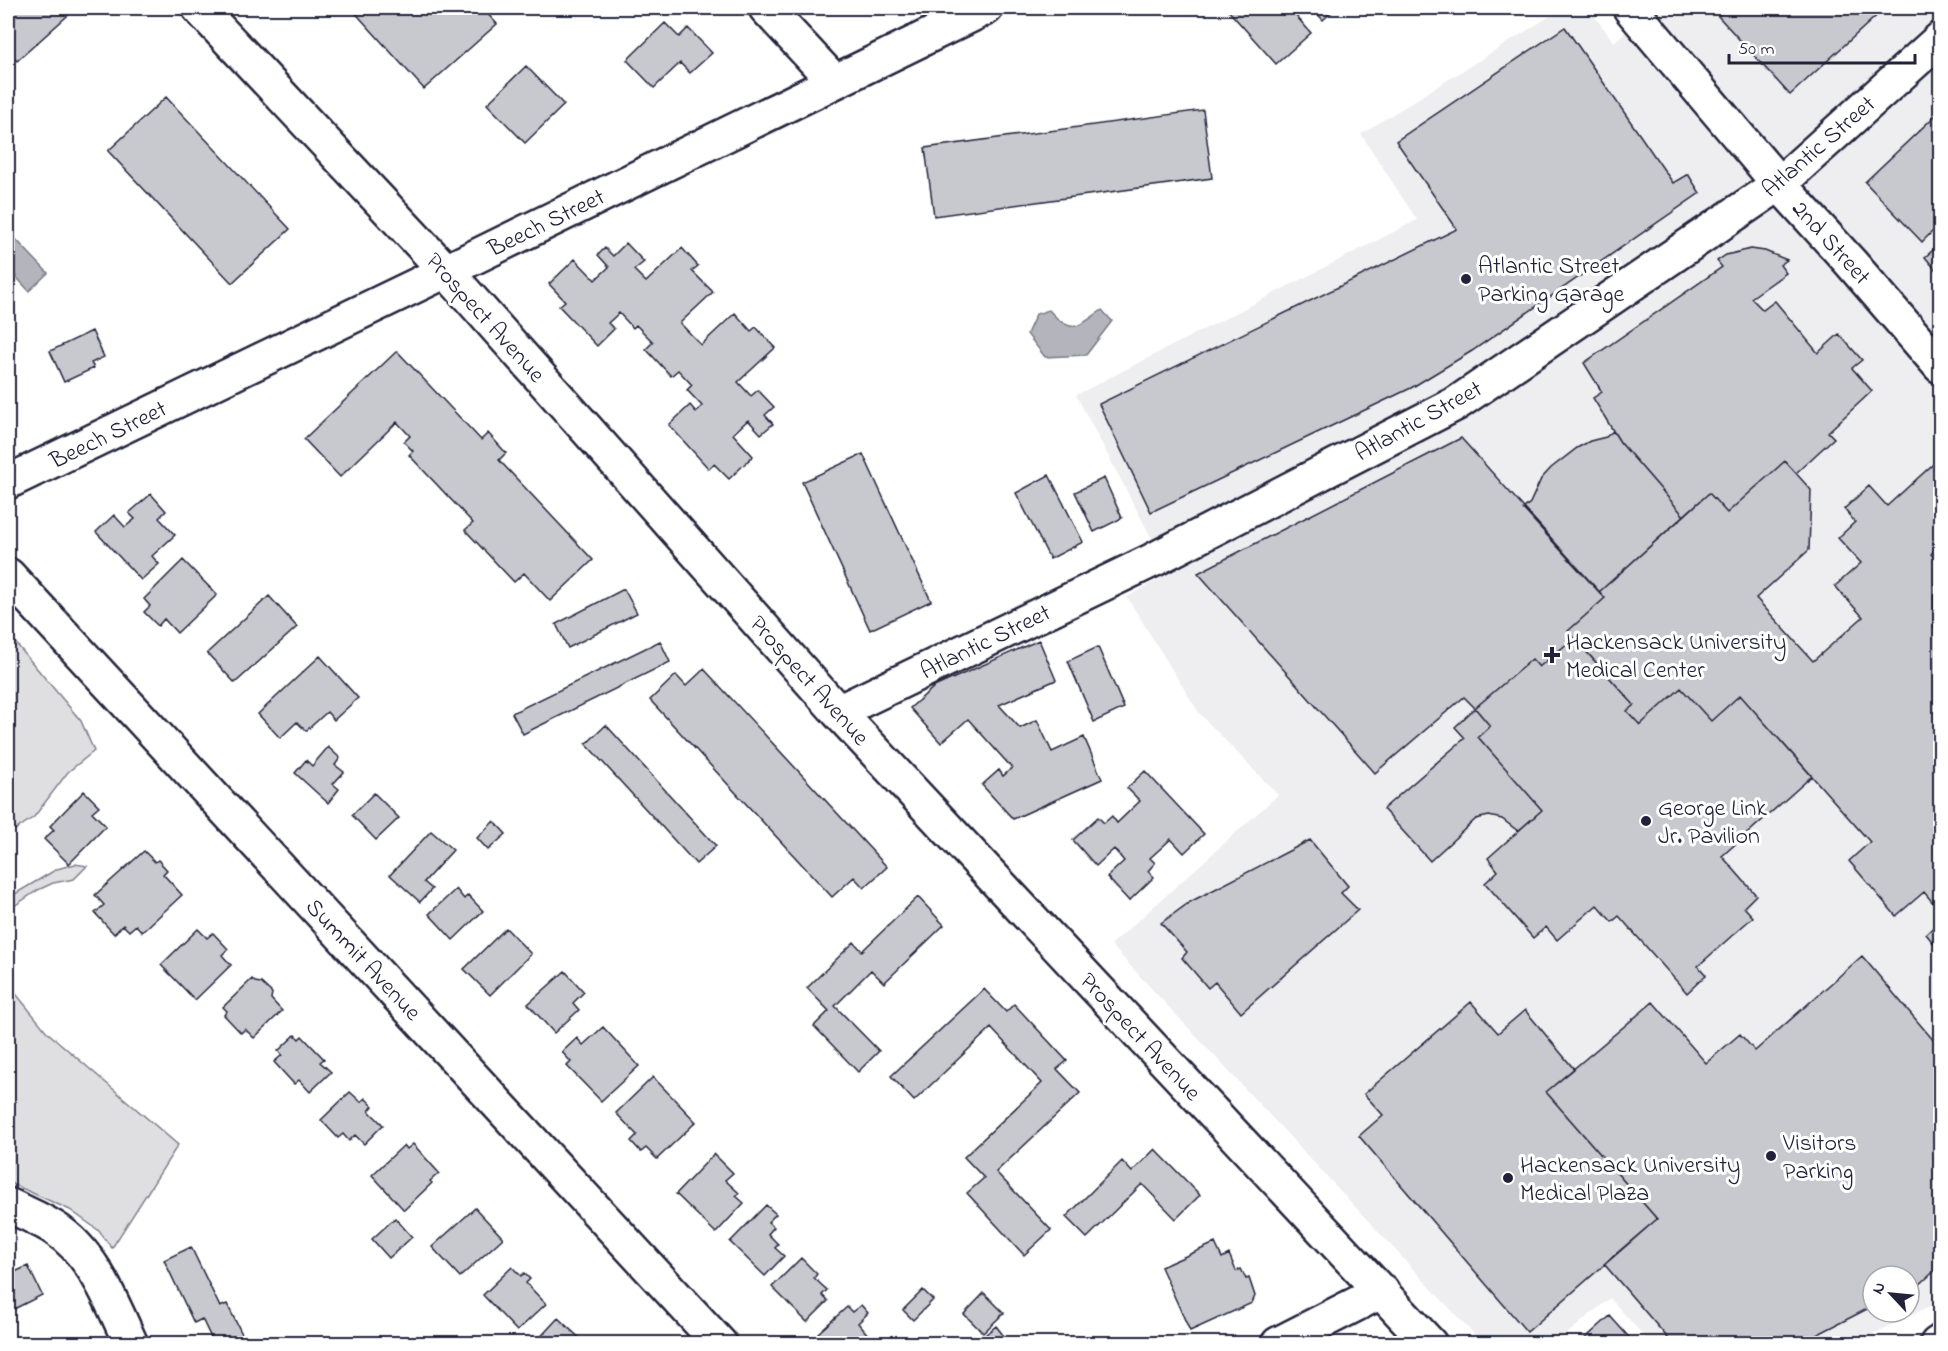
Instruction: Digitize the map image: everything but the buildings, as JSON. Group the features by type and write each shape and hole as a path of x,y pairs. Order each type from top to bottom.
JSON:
{"street":[{"name":"Prospect Avenue","path":"199,8 446,272 838,712 1430,1344"},
{"path":"766,8 834,81"},
{"name":"Beech Street","path":"8,482 446,272 986,8"},
{"name":"2nd Street","path":"1630,8 1779,184 1851,262 1941,366"},
{"name":"Atlantic Street","path":"838,712 1153,560 1457,403 1779,184 1941,39"},
{"name":"Summit Avenue","path":"8,575 720,1344"},
{"path":"8,1205 55,1228 79,1250 100,1278 131,1344"},
{"path":"1278,1344 1382,1291"}],"shaded area":[{"name":"Hackensack University Medical Center","path":"1563,8 1588,8 1614,42 1652,8 1940,8 1940,1301 1921,1310 1921,1264 1861,1264 1861,1324 1893,1324 1855,1343 1650,1343 1610,1298 1556,1343 1482,1343 1111,945 1278,795 1199,713 1127,597 1170,573 1076,395 1417,220 1361,134"},
{"path":"8,231 48,273 29,291 8,268"},
{"path":"1049,310 1070,326 1087,321 1102,310 1112,321 1086,355 1045,357 1027,334 1036,314"},
{"path":"8,634 81,721 94,751 68,772 34,817 15,830 8,826"},
{"path":"75,864 87,866 74,879 53,883 38,890 8,910 8,898 57,869"},
{"path":"8,984 47,1032 178,1145 112,1248 98,1230 70,1210 8,1182"}],"place":[{"name":"Atlantic Street Parking Garage","path":"1466,279"},
{"name":"Hackensack University Medical Center","path":"1552,655"},
{"name":"George Link Jr. Pavilion","path":"1646,821"},
{"name":"Visitors Parking","path":"1771,1156"},
{"name":"Hackensack University Medical Plaza","path":"1508,1178"}]}
